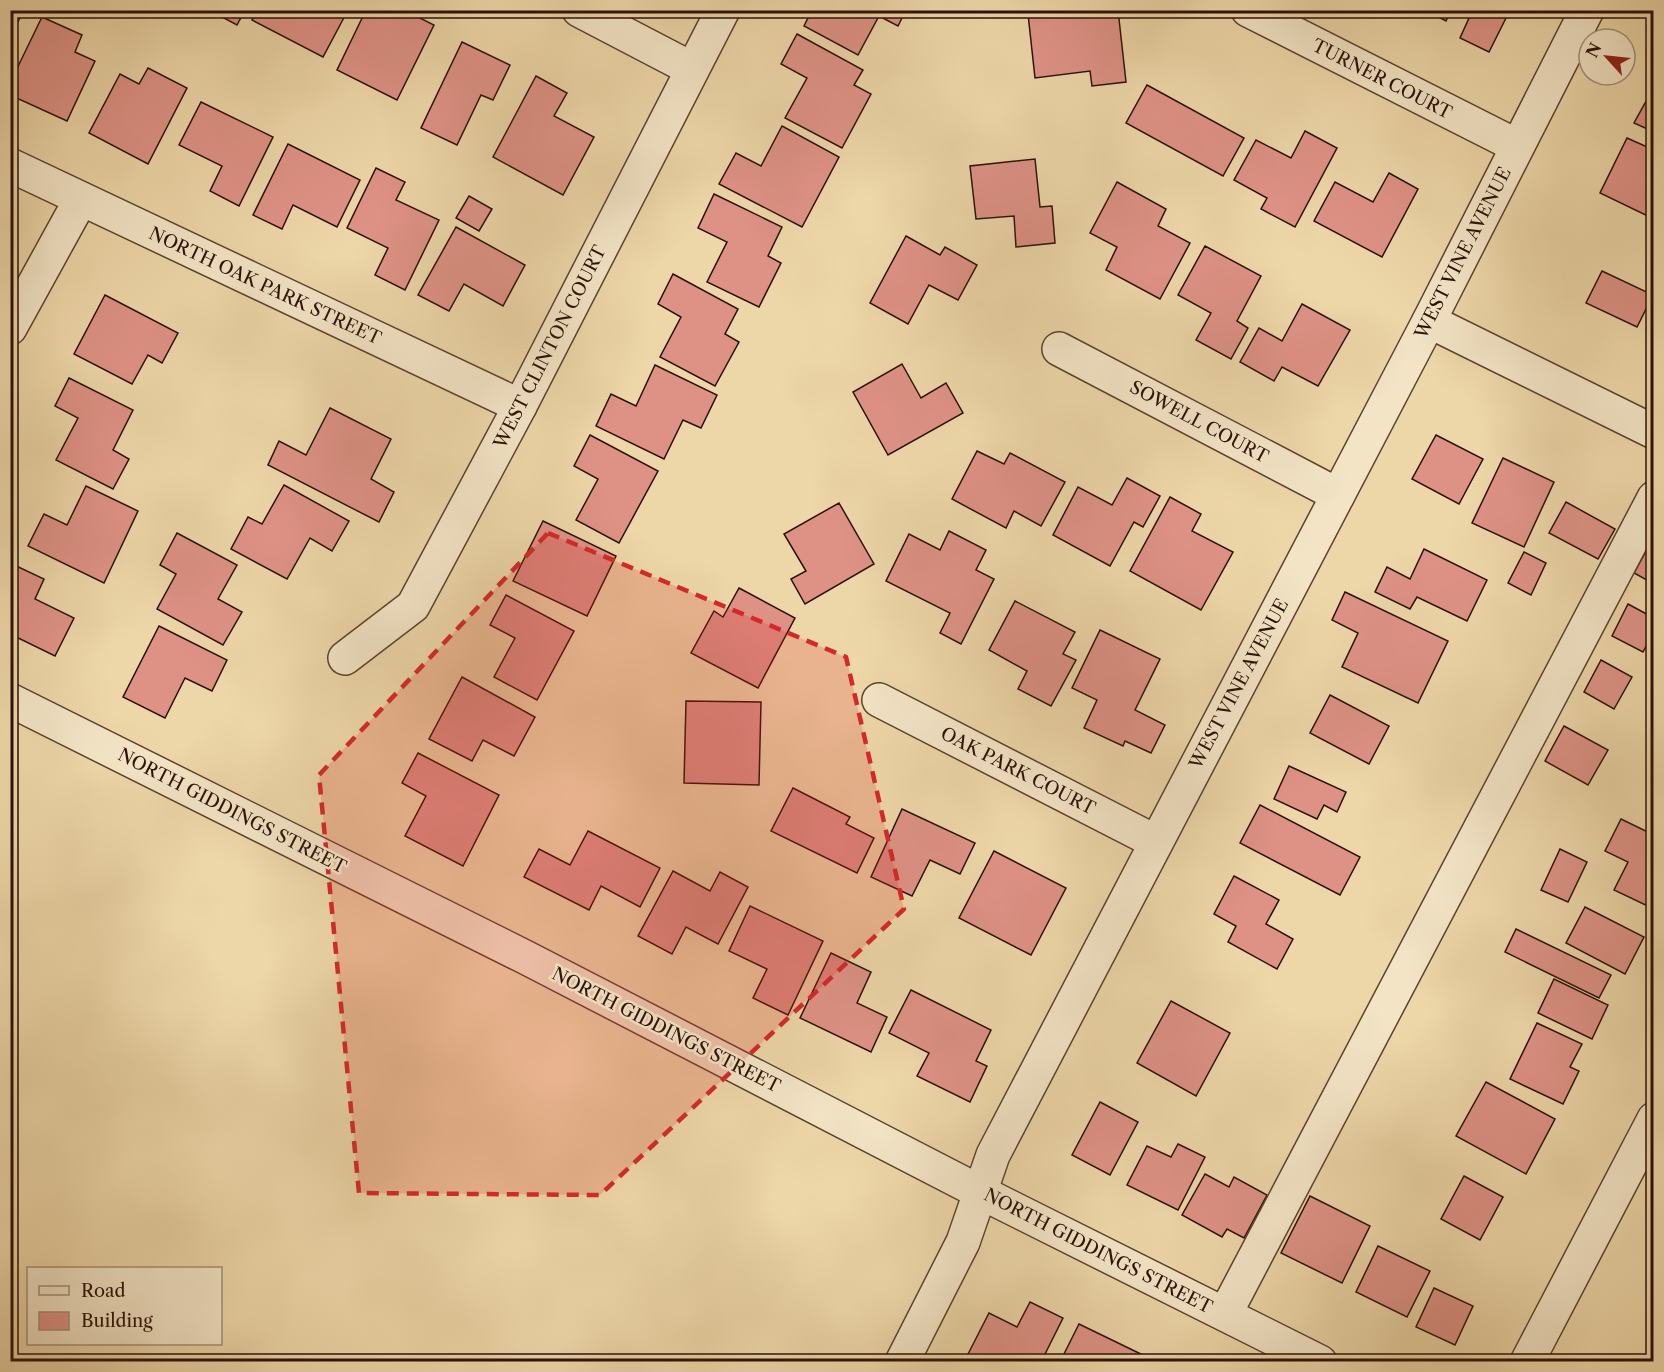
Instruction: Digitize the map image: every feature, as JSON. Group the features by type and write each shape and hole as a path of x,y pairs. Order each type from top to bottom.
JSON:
{"street":[{"path":"579,10 692,69"},
{"name":"WEST CLINTON COURT","path":"345,658 413,606 520,406 723,10"},
{"name":"TURNER COURT","path":"1248,10 1517,146"},
{"name":"WEST VINE AVENUE","path":"902,1362 963,1242 993,1155 1429,321 1587,10"},
{"name":"NORTH OAK PARK STREET","path":"10,165 520,406"},
{"path":"10,328 81,199"},
{"path":"1429,321 1653,432"},
{"name":"SOWELL COURT","path":"1059,349 1338,495"},
{"path":"1225,1314 1653,498"},
{"name":"NORTH GIDDINGS STREET","path":"10,700 533,961 980,1192 1320,1362"},
{"name":"OAK PARK COURT","path":"879,700 1156,842"},
{"path":"1527,1362 1653,1119"}],"highlighted area":[{"path":"548,533 846,657 904,909 600,1195 359,1193 319,775"}],"building":[{"path":"10,10 23,12 10,37"},
{"path":"132,10 148,10 145,17"},
{"path":"209,10 245,10 237,25"},
{"path":"257,10 348,10 323,57 252,20"},
{"path":"366,10 404,10 434,25 397,100 337,70"},
{"path":"812,10 906,10 898,26 879,16 858,55 804,26"},
{"path":"1057,10 1118,10 1126,82 1092,86 1090,71 1035,78 1028,14"},
{"path":"1425,10 1451,10 1446,21"},
{"path":"1453,10 1510,10 1489,52 1460,38 1469,18"},
{"path":"42,17 82,35 75,52 95,61 67,121 10,95 10,83"},
{"path":"797,34 863,70 854,85 871,94 842,148 785,118 807,78 781,64"},
{"path":"462,42 510,65 493,100 481,95 457,145 421,128"},
{"path":"148,68 187,88 148,164 89,133 120,74 139,84"},
{"path":"536,76 567,93 554,116 594,137 563,195 493,157"},
{"path":"1147,85 1244,138 1223,176 1126,123"},
{"path":"1654,87 1654,132 1634,123"},
{"path":"201,102 273,137 239,206 210,191 222,166 179,145"},
{"path":"782,126 839,157 802,227 719,184 736,153 761,166"},
{"path":"1305,131 1337,148 1295,227 1261,209 1267,198 1234,180 1256,140 1291,158"},
{"path":"1627,138 1654,150 1654,219 1600,193"},
{"path":"288,144 360,180 337,227 293,205 282,229 253,215"},
{"path":"1035,159 1040,207 1052,206 1055,243 1016,247 1014,216 976,219 970,166"},
{"path":"376,168 405,182 396,200 439,220 405,290 375,275 388,248 347,228"},
{"path":"1389,173 1418,189 1382,257 1314,221 1335,182 1373,202"},
{"path":"1117,182 1166,209 1158,226 1190,243 1160,299 1106,270 1117,247 1090,233"},
{"path":"714,194 782,227 768,256 781,263 759,307 707,282 727,242 698,228"},
{"path":"469,196 492,209 479,231 456,218"},
{"path":"456,227 525,265 503,306 464,284 449,311 418,295"},
{"path":"906,236 940,255 945,247 977,265 958,300 929,285 908,324 870,303"},
{"path":"1205,246 1261,276 1237,321 1248,328 1231,359 1196,340 1211,313 1178,295"},
{"path":"1602,271 1653,295 1637,327 1586,303"},
{"path":"673,274 738,309 725,334 739,342 715,386 660,357 681,317 658,304"},
{"path":"105,295 178,333 162,363 148,355 132,384 74,354"},
{"path":"1302,304 1350,330 1318,386 1282,367 1274,381 1240,362 1259,328 1282,341"},
{"path":"902,364 921,398 946,383 963,413 888,455 853,392"},
{"path":"655,365 717,395 701,428 683,420 664,459 596,426 611,394 636,406"},
{"path":"69,378 133,410 113,450 129,459 113,489 56,460 78,418 55,406"},
{"path":"330,408 391,439 371,479 394,492 379,522 268,465 279,441 306,455"},
{"path":"590,435 658,471 619,543 576,520 598,479 574,466"},
{"path":"1436,435 1483,459 1459,504 1412,479"},
{"path":"977,451 1004,464 1010,453 1065,482 1041,526 1014,511 1006,528 952,499"},
{"path":"1503,458 1554,482 1524,547 1472,523"},
{"path":"1127,478 1160,496 1143,527 1134,522 1110,566 1053,535 1078,487 1112,505"},
{"path":"284,485 349,521 332,551 310,538 287,579 231,549 248,517 262,524"},
{"path":"86,486 138,511 104,583 28,546 44,514 67,525"},
{"path":"1170,497 1201,514 1192,531 1233,552 1201,610 1130,571"},
{"path":"1566,502 1615,529 1598,559 1549,533"},
{"path":"839,503 874,564 805,604 791,579 806,571 784,534"},
{"path":"543,521 616,556 587,616 513,581"},
{"path":"949,531 986,550 976,570 994,579 961,644 940,633 950,613 886,581 909,534 940,550"},
{"path":"177,533 237,565 218,599 242,612 223,645 157,609 176,574 160,565"},
{"path":"1650,544 1654,546 1654,584 1634,573"},
{"path":"1424,549 1487,580 1467,621 1417,597 1410,609 1375,592 1387,567 1410,579"},
{"path":"1524,552 1546,563 1531,595 1508,583"},
{"path":"10,563 44,579 35,599 74,618 55,656 10,634"},
{"path":"739,588 795,618 758,688 691,653 714,611 723,617"},
{"path":"1345,592 1448,641 1418,703 1342,667 1358,633 1332,620"},
{"path":"506,595 574,631 537,700 494,677 515,638 490,625"},
{"path":"1015,601 1075,632 1063,654 1076,660 1051,706 1018,689 1027,671 989,650"},
{"path":"1628,604 1654,618 1654,631 1643,652 1612,636"},
{"path":"159,626 227,660 212,691 185,678 165,718 123,697"},
{"path":"1100,630 1160,659 1135,710 1165,725 1151,753 1125,741 1123,746 1084,728 1097,700 1072,688"},
{"path":"1601,660 1632,677 1614,709 1584,692"},
{"path":"462,677 535,717 514,756 483,740 472,761 429,739"},
{"path":"1330,695 1389,726 1369,764 1310,733"},
{"path":"686,701 761,702 759,785 684,783"},
{"path":"1564,726 1608,750 1588,785 1545,761"},
{"path":"418,753 499,795 463,866 405,836 426,796 402,783"},
{"path":"1289,766 1346,792 1337,812 1324,805 1317,819 1274,799"},
{"path":"793,788 850,817 846,824 874,838 857,873 771,831"},
{"path":"1260,805 1360,857 1340,895 1240,843"},
{"path":"902,809 975,843 960,874 930,860 912,896 871,877"},
{"path":"1654,809 1654,824 1648,820"},
{"path":"1621,819 1654,835 1654,909 1614,890 1628,862 1605,851"},
{"path":"588,831 660,868 640,907 601,886 589,910 524,877 539,849 570,865"},
{"path":"1560,849 1587,862 1568,902 1541,890"},
{"path":"994,851 1066,888 1031,955 959,918"},
{"path":"673,871 710,891 720,872 748,887 718,944 686,927 672,954 638,936"},
{"path":"1234,876 1279,900 1266,924 1293,939 1277,969 1228,942 1236,926 1214,914"},
{"path":"750,906 823,941 788,1015 753,998 767,969 729,951"},
{"path":"1585,907 1644,937 1625,974 1566,943"},
{"path":"1516,929 1611,975 1599,998 1505,952"},
{"path":"831,953 871,972 857,1003 887,1017 871,1052 800,1018"},
{"path":"1554,979 1608,1005 1592,1039 1538,1013"},
{"path":"911,990 991,1030 976,1061 987,1066 970,1102 917,1076 929,1053 889,1033"},
{"path":"1171,1001 1230,1033 1196,1096 1137,1063"},
{"path":"1537,1023 1582,1044 1570,1067 1579,1071 1563,1104 1510,1079"},
{"path":"1486,1082 1555,1119 1526,1174 1456,1136"},
{"path":"1100,1102 1138,1122 1110,1175 1072,1155"},
{"path":"1178,1144 1205,1157 1178,1210 1127,1185 1147,1146 1171,1157"},
{"path":"1205,1174 1229,1187 1234,1177 1267,1195 1244,1238 1227,1229 1222,1237 1182,1215"},
{"path":"1464,1176 1503,1197 1480,1240 1441,1219"},
{"path":"1310,1196 1370,1226 1342,1283 1281,1253"},
{"path":"1378,1246 1430,1271 1407,1317 1356,1292"},
{"path":"1434,1288 1473,1306 1455,1345 1416,1327"},
{"path":"1030,1302 1063,1318 1041,1362 964,1362 989,1313 1017,1327"},
{"path":"1079,1324 1149,1358 1148,1362 1060,1362"}]}
